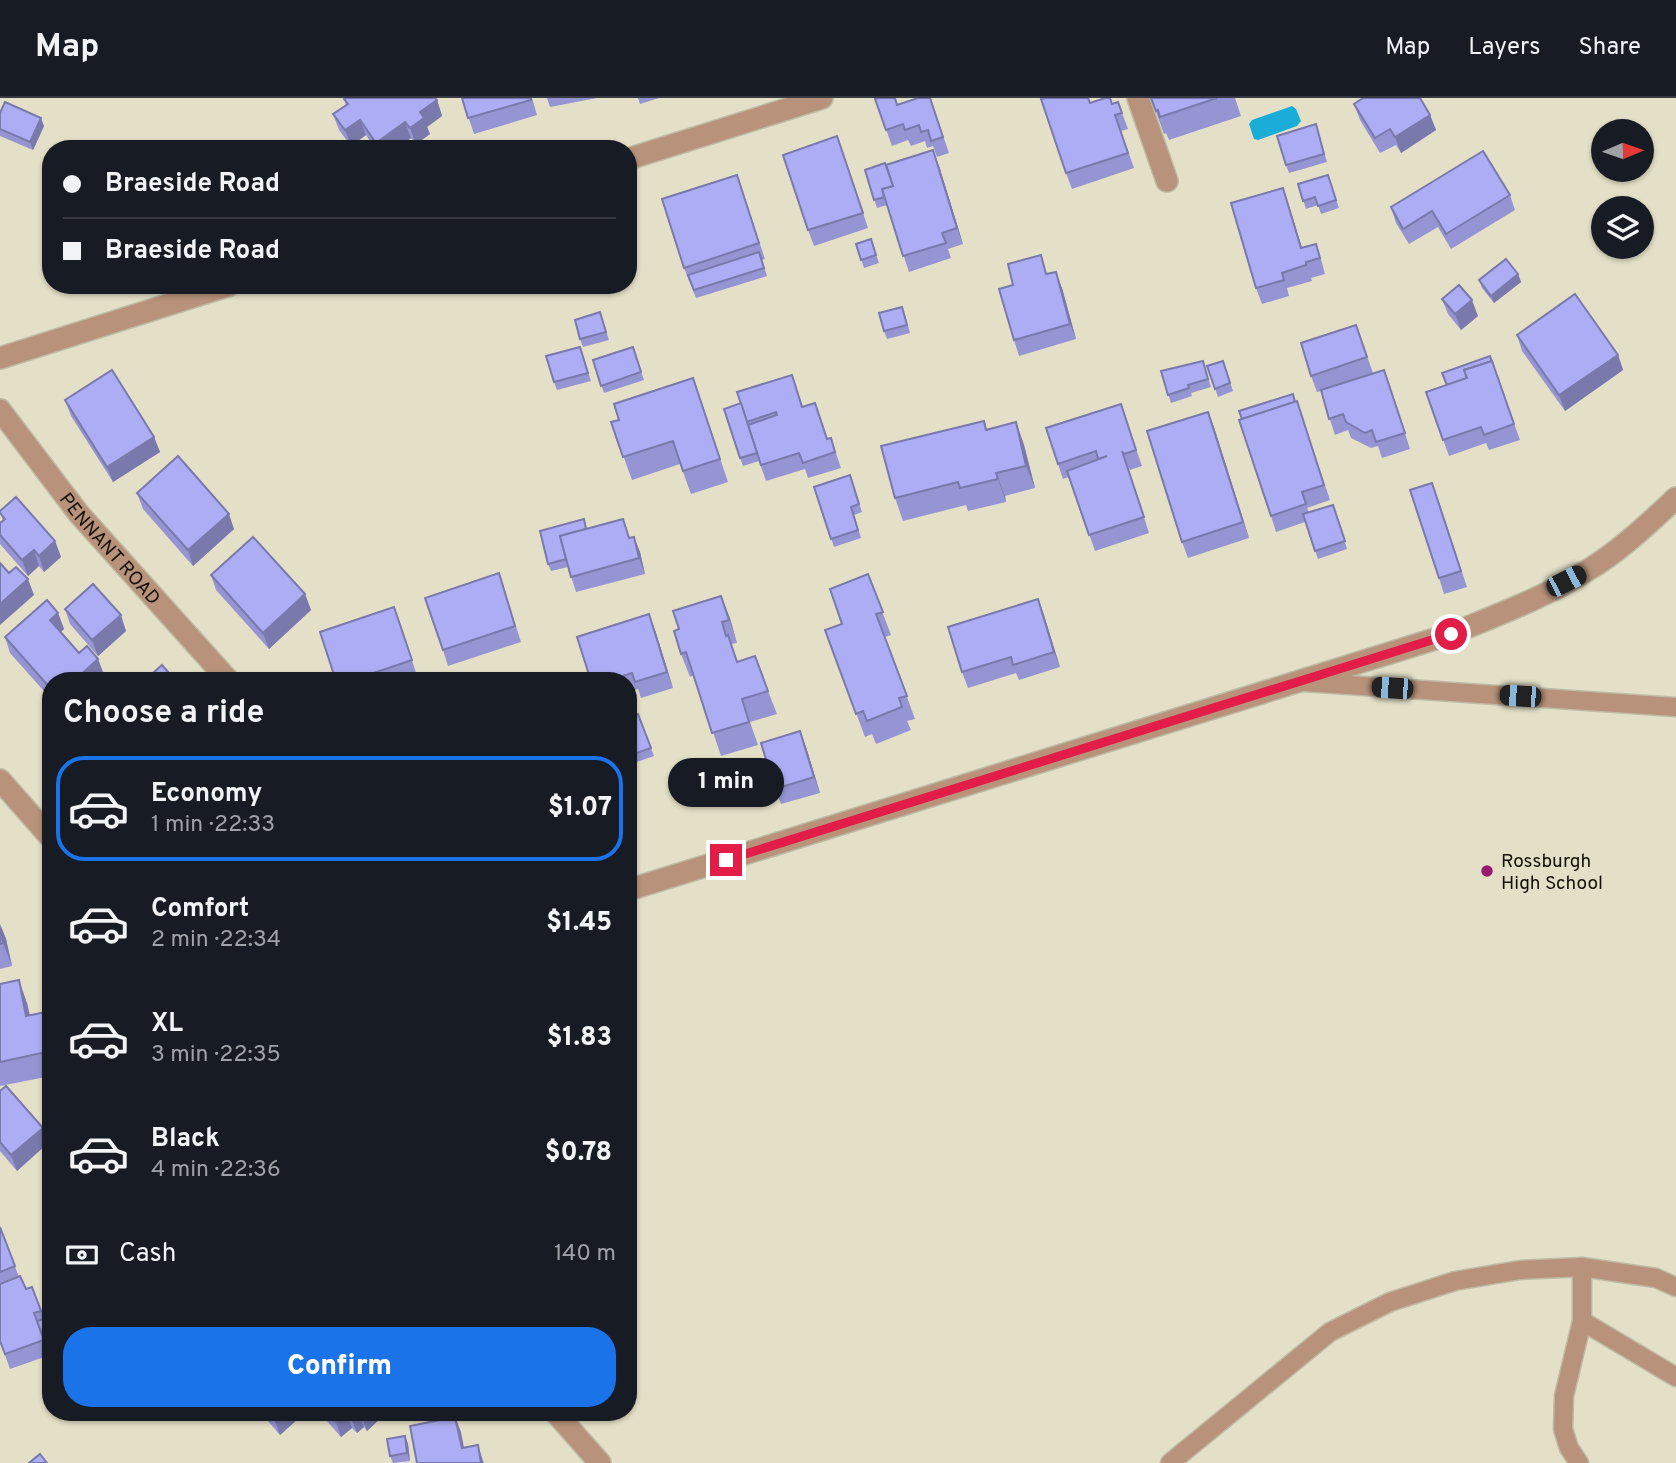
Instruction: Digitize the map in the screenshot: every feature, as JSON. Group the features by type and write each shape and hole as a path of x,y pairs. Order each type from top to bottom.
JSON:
{"street":[{"path":"637,156 821,98"},
{"path":"1138,98 1167,181"},
{"path":"0,358 202,294"},
{"name":"PENNANT ROAD","path":"0,410 79,514 221,672"},
{"path":"637,887 1451,634 1521,604 1589,570 1654,519 1676,498"},
{"path":"0,779 42,828"},
{"path":"563,1421 600,1463"}],"lane":[{"path":"1297,682 1676,707"},
{"path":"1579,1463 1569,1448 1563,1429 1564,1396 1582,1321 1582,1267"},
{"path":"1170,1463 1330,1332 1390,1302 1455,1281 1520,1270 1582,1267 1656,1278 1676,1287"},
{"path":"1582,1321 1676,1377"}],"water":[{"path":"1292,106 1301,121 1297,126 1258,140 1254,139 1249,124 1252,120"}],"building":[{"path":"462,98 531,98 531,100 468,118"},
{"path":"895,98 897,105 918,98 930,98 943,137 931,141 928,130 921,132 919,125 905,130 903,124 886,130 875,99"},
{"path":"1088,98 1090,103 1110,98 1112,104 1118,102 1122,113 1115,115 1128,153 1066,173 1041,99"},
{"path":"1151,98 1217,98 1160,117"},
{"path":"1363,98 1420,98 1430,115 1395,137 1390,129 1375,138 1354,104"},
{"path":"344,99 437,100 420,112 424,118 410,128 405,122 380,140 374,140 360,120 345,130 333,114 348,104"},
{"path":"5,102 41,118 30,142 0,129 0,113"},
{"path":"1316,124 1324,154 1286,165 1277,136"},
{"path":"837,136 863,213 808,230 783,155"},
{"path":"933,150 957,228 942,233 946,243 903,256 882,189 893,186 886,165"},
{"path":"1483,151 1510,195 1446,234 1432,211 1403,229 1391,207"},
{"path":"885,163 893,186 882,189 884,197 874,200 865,170"},
{"path":"737,175 759,243 684,268 662,199"},
{"path":"1328,175 1336,200 1318,206 1315,197 1303,201 1298,184"},
{"path":"1283,188 1301,248 1316,244 1320,258 1282,273 1284,280 1256,288 1231,203"},
{"path":"871,239 876,255 861,260 856,244"},
{"path":"759,252 764,268 694,290 688,275"},
{"path":"1041,255 1046,274 1056,272 1070,324 1014,340 999,289 1013,285 1008,264"},
{"path":"1506,259 1518,274 1491,296 1479,280"},
{"path":"1459,285 1472,300 1455,314 1442,299"},
{"path":"1575,294 1618,355 1559,395 1517,335"},
{"path":"902,307 907,325 884,331 879,313"},
{"path":"600,312 606,332 580,339 575,320"},
{"path":"1356,325 1367,357 1311,376 1301,343"},
{"path":"580,347 588,373 554,382 546,356"},
{"path":"633,347 641,372 601,386 593,360"},
{"path":"1490,356 1492,361 1464,370 1467,378 1447,385 1442,373"},
{"path":"1203,361 1208,379 1168,395 1161,371"},
{"path":"1223,361 1230,383 1215,389 1207,366"},
{"path":"1492,361 1514,424 1484,435 1481,427 1443,440 1426,392 1467,378 1464,370"},
{"path":"112,370 154,437 107,467 65,400"},
{"path":"1384,370 1405,433 1376,442 1372,430 1365,433 1346,422 1343,414 1329,419 1321,390"},
{"path":"792,375 802,407 815,403 827,439 831,438 835,452 803,463 799,453 761,465 748,425 777,415 776,412 747,422 737,392"},
{"path":"693,378 720,459 683,471 673,441 623,457 611,422 619,420 614,404"},
{"path":"1293,394 1295,402 1242,419 1239,411"},
{"path":"1297,401 1324,485 1302,492 1306,504 1271,516 1239,420"},
{"path":"741,403 757,453 740,458 724,409"},
{"path":"1121,404 1136,450 1124,454 1122,451 1144,517 1089,535 1067,471 1107,456 1098,459 1096,451 1058,464 1046,428"},
{"path":"1208,412 1243,522 1182,542 1147,431"},
{"path":"984,421 986,430 1016,422 1026,466 996,473 998,479 960,488 958,482 895,498 881,446"},
{"path":"178,456 229,514 188,550 137,493"},
{"path":"850,475 859,504 851,507 858,530 831,539 814,487"},
{"path":"1432,483 1461,571 1439,578 1410,490"},
{"path":"16,497 55,541 39,556 34,550 22,560 0,535 0,523 5,519 0,511"},
{"path":"1333,505 1345,541 1315,551 1303,514"},
{"path":"584,519 586,529 560,536 566,559 548,564 540,531"},
{"path":"623,519 629,538 634,537 639,558 571,577 560,536"},
{"path":"253,537 305,594 263,633 211,575"},
{"path":"0,563 9,573 16,567 28,579 0,604"},
{"path":"499,573 515,626 443,650 425,598"},
{"path":"868,574 883,612 876,614 907,696 899,698 902,707 867,721 863,711 856,714 825,630 842,624 830,589"},
{"path":"93,584 121,615 92,640 65,609"},
{"path":"721,596 729,620 722,622 737,662 755,656 768,691 742,699 749,722 712,733 686,652 681,654 674,631 679,629 673,611"},
{"path":"1038,599 1054,652 1013,665 1011,657 962,672 948,627"},
{"path":"47,600 58,613 50,620 79,653 87,646 98,659 84,672 42,672 42,679 5,637"},
{"path":"394,607 412,660 377,672 333,672 320,632"},
{"path":"649,614 667,672 637,681 637,672 588,672 577,637"},
{"path":"162,665 168,672 154,672"},
{"path":"637,714 651,748 637,753"},
{"path":"800,731 814,777 775,789 761,743"},
{"path":"19,980 26,1016 42,1013 42,1053 0,1062 0,984"},
{"path":"6,1086 42,1127 11,1155 0,1142 0,1091"},
{"path":"0,1227 15,1266 0,1272"},
{"path":"20,1276 26,1289 32,1287 41,1311 34,1313 42,1341 5,1354 0,1341 0,1284"},
{"path":"42,1320 42,1334 37,1321"},
{"path":"435,1421 456,1421 462,1448 478,1445 481,1463 417,1463 410,1426"},
{"path":"405,1436 407,1453 390,1456 387,1439"},
{"path":"40,1454 47,1463 29,1463"}],"place":[{"name":"Rossburgh High School","path":"1487,871"}],"route":[{"path":"726,860 1451,634"}]}
